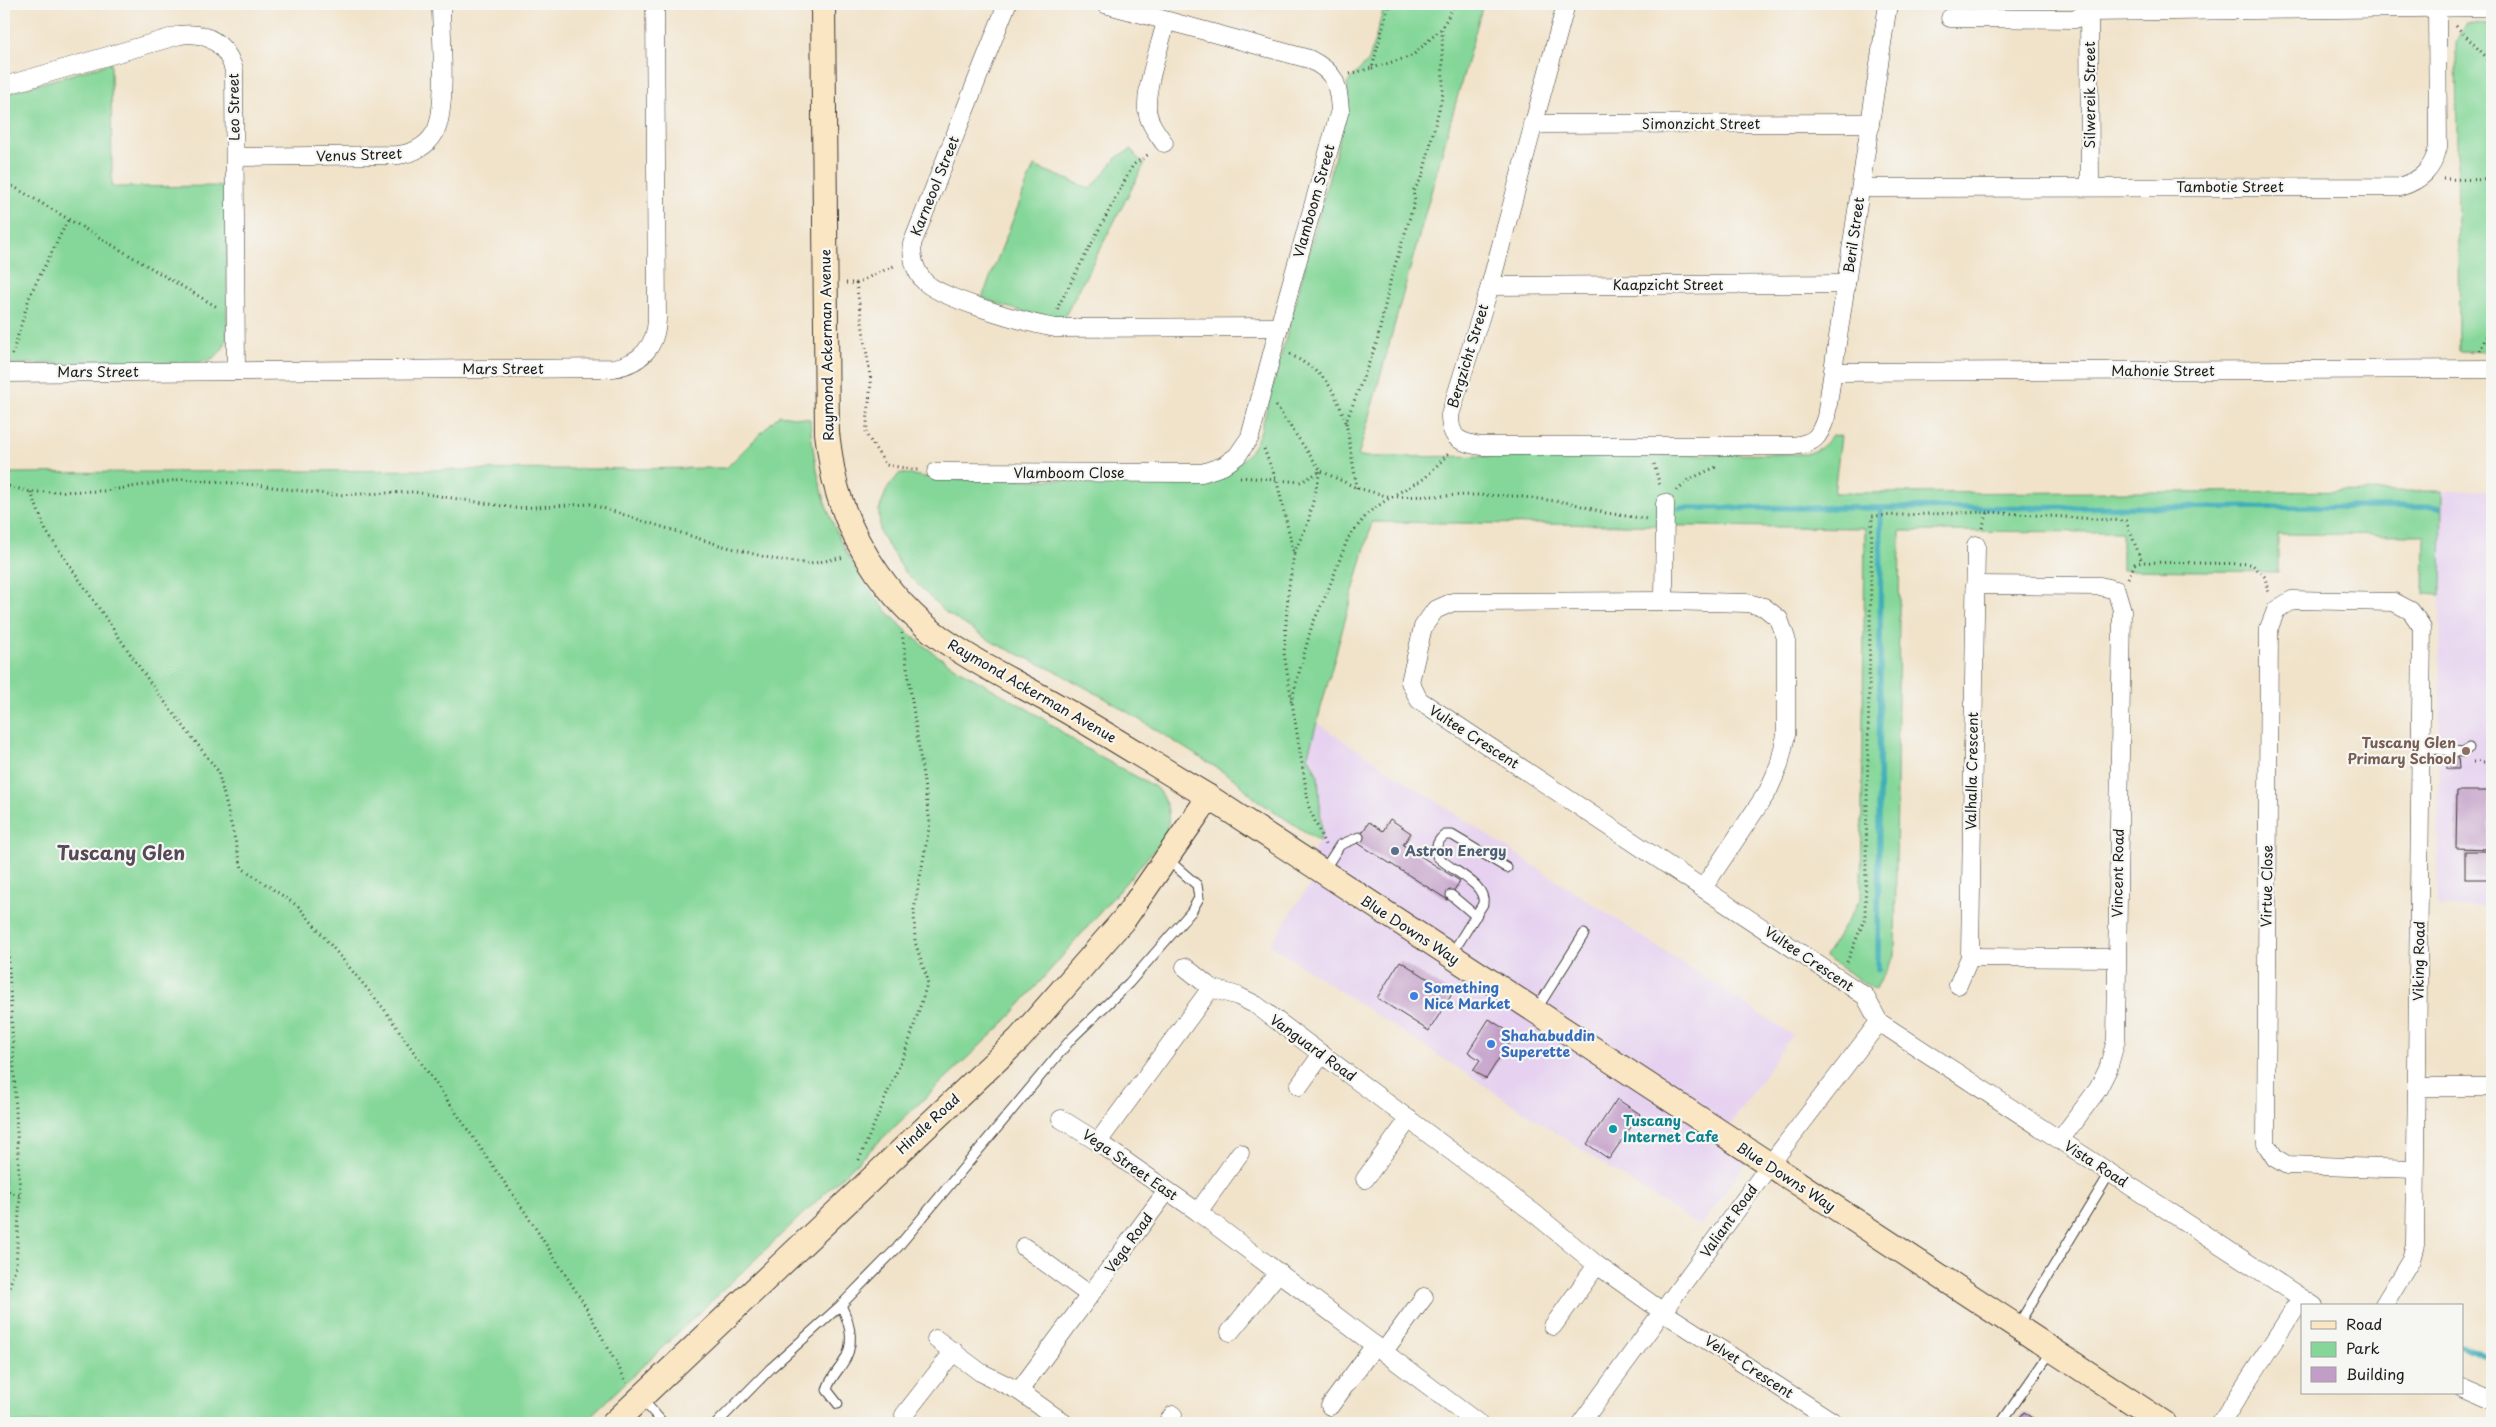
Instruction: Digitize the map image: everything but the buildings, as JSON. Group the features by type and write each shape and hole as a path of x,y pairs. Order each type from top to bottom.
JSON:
{"street":[{"name":"Venus Street","path":"235,157 398,155 419,149 435,133 441,113 441,4"},
{"name":"Mars Street","path":"7,373 614,368 635,362 644,355 654,338 657,319 655,4"},
{"name":"Raymond Ackerman Avenue","path":"823,4 827,433 834,478 864,553 900,602 925,627 954,647 1081,719 1208,797"},
{"name":"Karneool Street","path":"912,258 912,244 1007,4"},
{"path":"1105,4 1309,59 1322,66 1335,78"},
{"name":"Bergzicht Street","path":"1454,437 1450,428 1450,415 1490,286 1532,124 1566,4"},
{"name":"Beril Street","path":"1748,446 1809,444 1820,433 1826,417 1888,4"},
{"path":"2426,174 2435,159 2438,147 2437,7"},
{"path":"1950,18 2075,19 2089,8 2492,7"},
{"name":"Silwereik Street","path":"2089,8 2090,187"},
{"path":"1164,143 1153,128 1147,110 1149,93 1166,21"},
{"name":"Leo Street","path":"4,86 180,35 199,34 217,42 225,50 234,70 236,371"},
{"name":"Vlamboom Street","path":"1202,473 1223,466 1237,456 1250,437 1340,110 1339,91 1335,78"},
{"name":"Simonzicht Street","path":"1532,124 1870,123"},
{"name":"Tambotie Street","path":"1861,188 2400,187 2413,183 2426,174"},
{"path":"912,258 924,282 939,291 1025,322 1056,328 1279,327"},
{"name":"Kaapzicht Street","path":"1490,286 1846,284"},
{"name":"Mahonie Street","path":"1833,372 2485,369"},
{"path":"1454,437 1468,444 1481,446 1748,446"},
{"name":"Vlamboom Close","path":"936,472 1202,473"},
{"path":"1664,601 1665,503"},
{"name":"Valhalla Crescent","path":"1958,985 1970,956 1976,544"},
{"path":"1975,585 2100,586 2116,590"},
{"name":"Vincent Road","path":"2060,1140 2098,1089 2108,1069 2116,1040 2122,610 2116,590"},
{"name":"Viking Road","path":"2276,610 2292,600 2394,602 2411,611 2422,627 2418,1087 2413,1253 2384,1304"},
{"name":"Vultee Crescent","path":"1703,888 1768,791 1779,766 1786,735 1786,638 1779,619 1764,607 1747,604 1664,601 1453,602 1444,604 1428,618 1423,627 1410,682 1415,695 1425,704 1865,996 1879,1022"},
{"name":"Virtue Close","path":"2276,610 2269,628 2266,1144 2275,1158 2287,1165 2416,1168"},
{"name":"Hindle Road","path":"614,1423 635,1392 1019,1039 1125,918 1208,797"},
{"name":"Blue Downs Way","path":"1208,797 2164,1423"},
{"path":"1970,956 2116,958"},
{"name":"Vanguard Road","path":"1185,967 1211,988 1250,1001 1534,1213 1597,1265 1663,1312"},
{"path":"1098,1142 1211,988"},
{"name":"Vista Road","path":"1879,1022 2308,1302"},
{"name":"Valiant Road","path":"1587,1421 1769,1166 1879,1022"},
{"path":"1298,1086 1322,1054"},
{"path":"2418,1087 2492,1087"},
{"name":"Vega Street East","path":"1061,1119 1098,1142 1198,1212 1478,1423"},
{"path":"1365,1179 1409,1119"},
{"path":"1198,1212 1240,1153"},
{"name":"Vega Road","path":"1019,1391 1167,1191"},
{"path":"1024,1247 1090,1295"},
{"path":"1553,1326 1597,1265"},
{"path":"1230,1332 1279,1272"},
{"path":"1330,1406 1424,1297"},
{"name":"Velvet Crescent","path":"1663,1312 1835,1423"},
{"path":"2221,1423 2301,1312"},
{"path":"936,1338 987,1376 1019,1391 1064,1423"},
{"path":"904,1415 954,1351"},
{"path":"2464,1389 2492,1401"}],"lane":[{"path":"2421,748 2463,752 2469,748"},
{"path":"1450,956 1483,904 1483,892 1439,859 1435,851 1437,844 1445,835 1452,835 1507,868"},
{"path":"1322,872 1340,845 1359,836"},
{"path":"717,1423 771,1368 841,1305 898,1248 1072,1038 1129,983 1196,905 1199,890 1197,885 1167,858"},
{"path":"1451,896 1476,916"},
{"path":"1535,1012 1584,934"},
{"path":"2016,1327 2110,1173"},
{"path":"838,1404 827,1390 828,1384 847,1359 850,1350 851,1330 841,1305"},
{"path":"2001,1423 2052,1350"},
{"path":"635,1392 664,1423"}],"path":[{"path":"1372,68 1389,4"},
{"path":"1335,78 1412,56 1442,28 1455,4"},
{"path":"2437,7 2492,63"},
{"path":"1346,422 1377,342 1390,278 1415,201 1413,191 1422,178 1441,103 1443,93 1442,28"},
{"path":"1056,328 1059,305 1133,165 1164,143"},
{"path":"2426,174 2444,180 2492,180"},
{"path":"4,181 236,320"},
{"path":"7,373 30,295 68,220"},
{"path":"844,283 856,284 912,258"},
{"path":"856,284 871,382 866,434 886,465 936,472"},
{"path":"2485,369 2480,350 2492,323"},
{"path":"1274,345 1312,367 1332,386 1346,422 1357,488"},
{"path":"1264,390 1321,471 1357,488 1392,497 1515,496 1571,503 1606,512 1665,521"},
{"path":"1250,437 1264,449 1277,482 1294,554"},
{"path":"1291,702 1312,625 1327,593 1348,538 1369,512 1425,478 1450,452 1454,437"},
{"path":"1649,446 1665,503 1690,479 1733,458 1748,446"},
{"path":"1235,477 1277,482 1301,482 1321,471"},
{"path":"1321,471 1308,523 1294,554 1288,593 1284,652 1309,807 1326,848"},
{"path":"4,485 31,492 105,491 183,479 257,485 333,495 414,492 515,508 590,504 716,544 773,559 810,564 864,553"},
{"path":"31,492 46,531 151,684 218,771 242,868 299,908 384,1009 531,1220 584,1302 635,1392"},
{"path":"1976,544 1988,512"},
{"path":"1840,979 1865,918 1872,516 1988,512 2126,521 2142,562"},
{"path":"2116,590 2126,582 2135,564 2142,562 2252,564 2265,577 2266,589 2276,610"},
{"path":"858,1163 908,1045 928,981 915,942 914,910 930,823 903,653 900,602"},
{"path":"4,862 20,1195 16,1266 4,1303"},
{"path":"4,1190 20,1195"}],"shaded area":[{"name":"Tuscany Glen Primary School","path":"2492,490 2492,907 2437,907 2442,491"},
{"path":"1317,723 1792,1035 1724,1134 1753,1153 1700,1227 1270,945 1320,869 1308,861 1322,835 1316,774 1308,755"}],"green space":[{"path":"1385,4 1483,4 1358,457 1806,454 1821,448 1832,435 1841,436 1834,493 2442,491 2441,595 2424,594 2425,535 2278,534 2278,572 2122,570 2122,532 1900,531 1895,955 1875,990 1825,957 1861,898 1865,528 1372,522 1308,755 1318,776 1322,835 1319,841 1254,798 1236,780 1108,700 1057,672 994,643 945,612 904,571 880,533 879,510 887,489 900,473 938,479 1203,481 1231,467 1245,457 1257,441 1261,430 1349,103 1347,83 1369,60"},
{"path":"2466,23 2492,24 2492,352 2459,351 2456,43"},
{"path":"111,63 112,187 227,186 227,339 220,353 208,361 197,363 4,364 4,94"},
{"path":"1132,149 1137,158 1145,163 1064,318 1022,311 982,298 1034,166 1091,189 1117,157"},
{"path":"779,415 810,419 820,484 842,544 876,598 898,623 923,645 961,671 1036,714 1082,746 1155,787 1164,800 1168,814 1167,828 1160,843 1006,1021 583,1423 4,1423 4,473 726,468"}],"waterway":[{"path":"1680,508 2439,507"},
{"path":"1878,970 1881,508"},
{"path":"2464,1347 2492,1359"}],"place":[{"name":"Tuscany Glen Primary School","path":"2466,751"},
{"name":"Astron Energy","path":"1395,851"},
{"name":"Something Nice Market","path":"1414,996"},
{"name":"Shahabuddin Superette","path":"1491,1044"},
{"name":"Tuscany Internet Cafe","path":"1613,1129"}],"district":[{"name":"Tuscany Glen","path":"121,853"}]}
